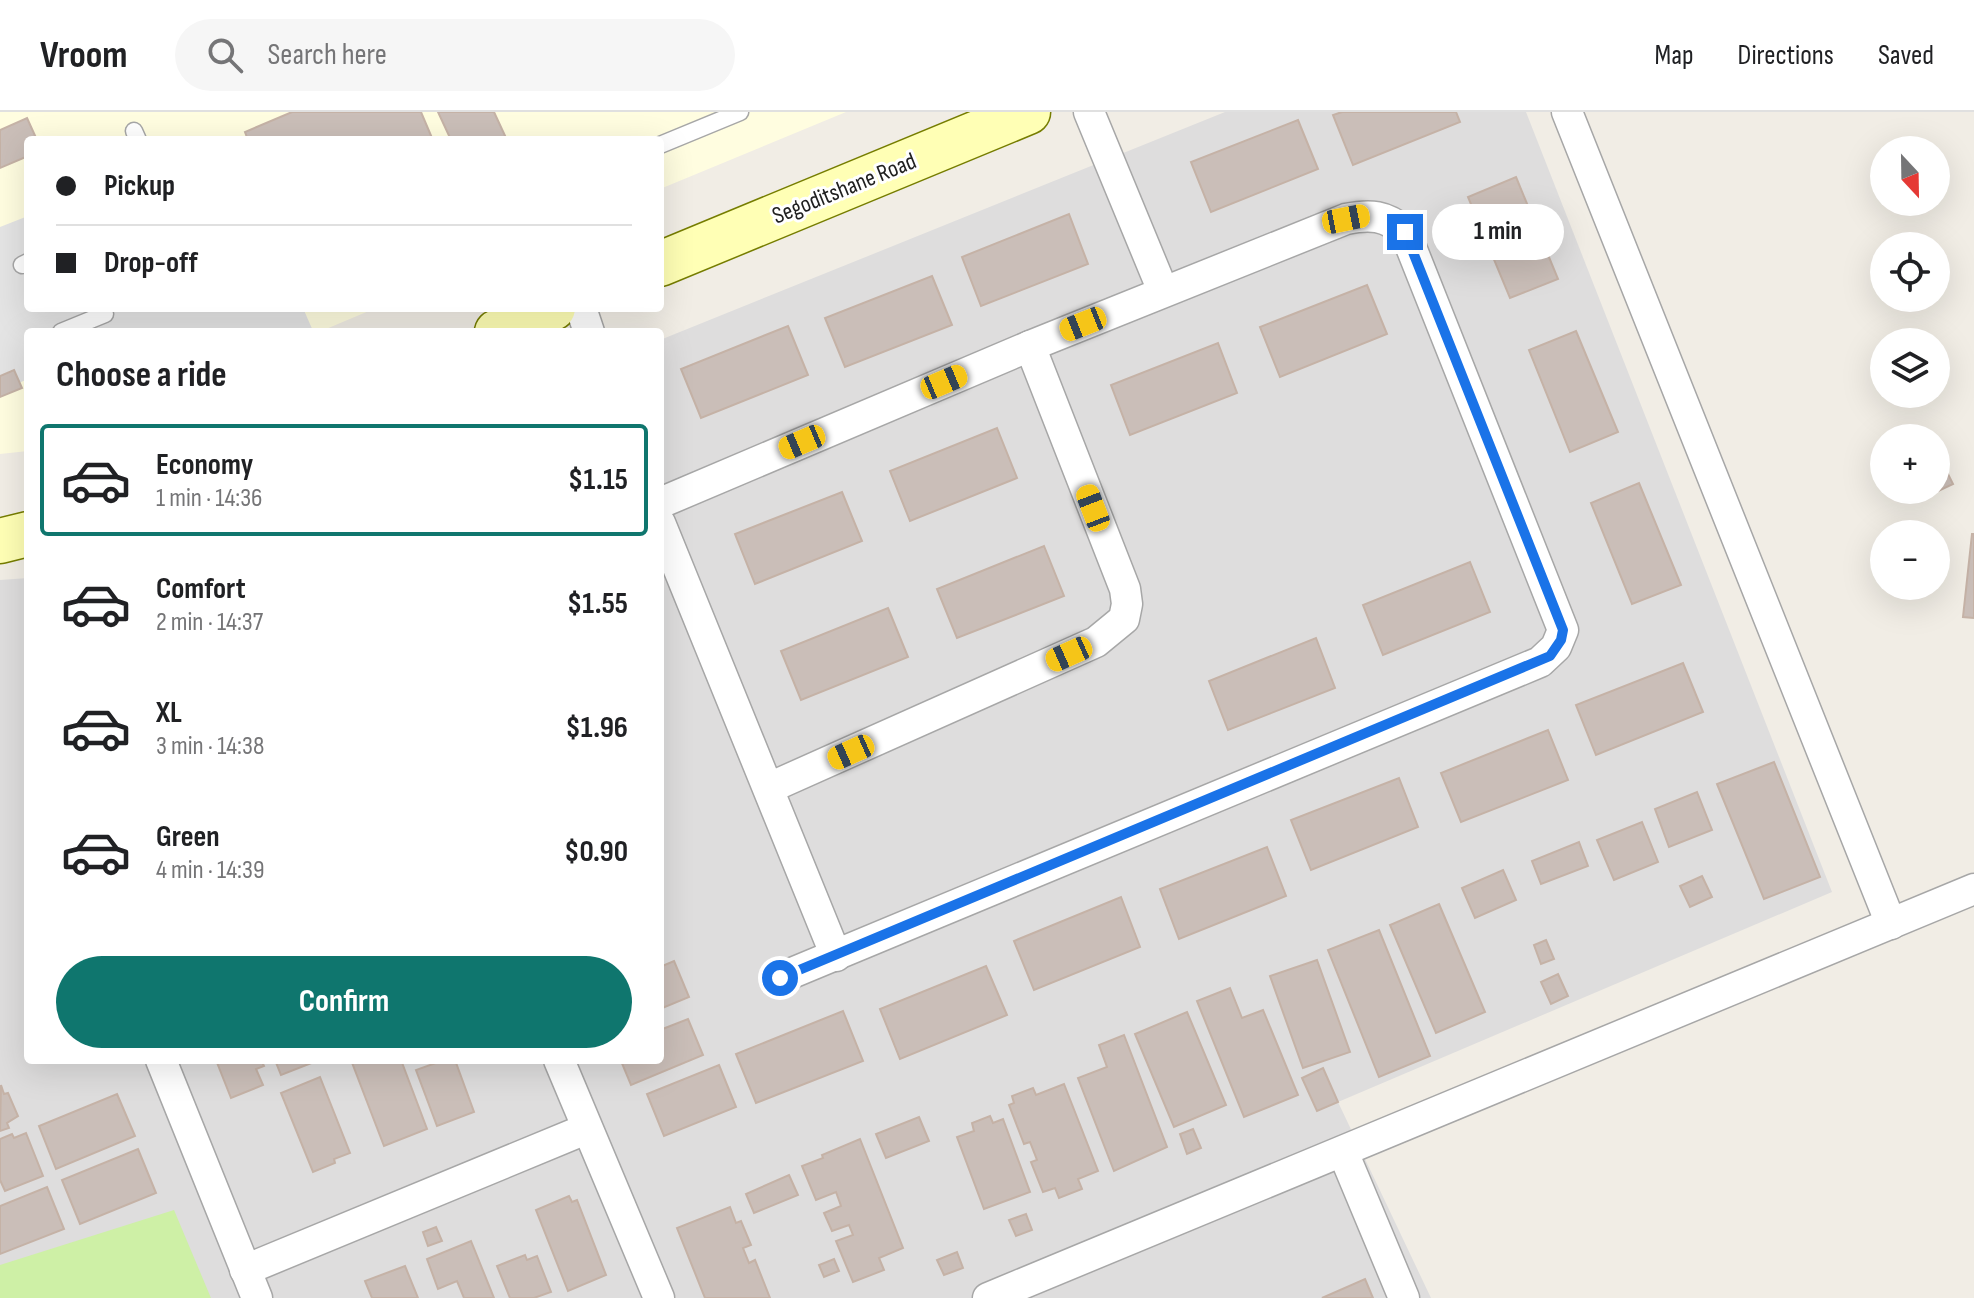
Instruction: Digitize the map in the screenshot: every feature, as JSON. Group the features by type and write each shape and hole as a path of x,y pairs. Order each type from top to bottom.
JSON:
{"street":[{"name":"Segoditshane Road","path":"664,262 1028,112"},
{"path":"1089,112 1163,291"},
{"path":"1567,112 1891,924"},
{"path":"664,501 1163,291 1346,219 1381,216 1395,222 1405,232 1563,630 1561,640 1550,656 1540,662 780,978"},
{"path":"506,328 544,312"},
{"path":"769,788 1096,642 1124,619 1127,604 1125,589 1030,346"},
{"path":"664,533 836,956"},
{"path":"0,541 24,535"},
{"path":"988,1298 1974,889"},
{"path":"163,1064 257,1298"},
{"path":"561,1064 659,1298"},
{"path":"245,1270 586,1129"},
{"path":"1343,1152 1404,1298"}],"lane":[{"path":"664,143 706,119 740,112"},
{"path":"81,321 105,314"}],"shaded area":[{"path":"0,112 846,112 664,187 664,136 24,136 24,312 366,312 328,328 24,328 24,451 0,454"},
{"path":"1225,112 1526,112 1832,892 1338,1102 1431,1298 0,1298 0,580 24,578 24,1064 664,1064 664,338"},
{"path":"24,218 24,312 305,312 312,328 24,328 24,381 0,391 0,227"}],"green space":[{"path":"174,1210 211,1298 0,1298 0,1265"}],"building":[{"path":"292,112 421,112 431,136 246,136 245,132"},
{"path":"438,112 494,112 505,136 449,136"},
{"path":"1342,112 1456,112 1460,122 1353,165 1333,115"},
{"path":"27,118 35,136 24,136 24,158 0,168 0,130"},
{"path":"1298,120 1318,169 1211,212 1191,162"},
{"path":"1516,177 1558,279 1510,298 1468,197"},
{"path":"1069,214 1088,264 981,306 962,257"},
{"path":"932,276 952,325 845,367 825,318"},
{"path":"1367,285 1387,334 1280,377 1260,327"},
{"path":"788,326 808,375 701,418 681,369"},
{"path":"1576,331 1618,432 1570,452 1529,350"},
{"path":"1218,343 1237,393 1130,435 1111,385"},
{"path":"14,370 22,388 0,397 0,376"},
{"path":"997,428 1017,478 910,521 890,471"},
{"path":"1639,483 1681,585 1632,604 1591,503"},
{"path":"842,492 862,541 755,584 735,534"},
{"path":"1974,534 1974,618 1963,617"},
{"path":"1044,546 1064,596 957,638 937,589"},
{"path":"1470,562 1490,612 1383,655 1363,605"},
{"path":"888,608 908,657 801,700 781,651"},
{"path":"1316,638 1335,688 1228,730 1209,681"},
{"path":"1683,663 1703,712 1596,755 1576,705"},
{"path":"1548,730 1568,780 1461,822 1441,773"},
{"path":"1774,762 1820,877 1764,899 1717,784"},
{"path":"1399,778 1418,827 1311,870 1291,820"},
{"path":"1697,792 1712,830 1669,847 1655,809"},
{"path":"1642,822 1658,862 1614,880 1597,840"},
{"path":"1579,842 1588,866 1541,884 1532,861"},
{"path":"1267,847 1286,896 1179,939 1160,889"},
{"path":"1503,870 1516,900 1475,918 1462,888"},
{"path":"1702,876 1712,897 1690,907 1680,886"},
{"path":"1121,897 1140,947 1034,990 1014,941"},
{"path":"1439,904 1485,1012 1436,1033 1390,925"},
{"path":"1379,930 1430,1056 1379,1077 1328,950"},
{"path":"1546,940 1554,959 1541,964 1534,945"},
{"path":"1317,960 1350,1052 1303,1068 1270,976"},
{"path":"674,961 689,997 664,1007 664,965"},
{"path":"986,966 1007,1015 900,1059 880,1009"},
{"path":"1558,974 1568,996 1551,1004 1541,982"},
{"path":"1230,988 1242,1018 1263,1010 1298,1095 1244,1117 1197,1001"},
{"path":"843,1011 863,1061 756,1103 736,1054"},
{"path":"1187,1012 1226,1105 1174,1127 1135,1034"},
{"path":"688,1019 703,1055 631,1085 622,1064 664,1064 664,1028"},
{"path":"1124,1035 1167,1147 1114,1171 1078,1078 1107,1067 1099,1045"},
{"path":"218,1064 263,1064 256,1069 263,1085 231,1098"},
{"path":"277,1064 309,1064 281,1075"},
{"path":"353,1064 403,1064 427,1129 384,1146"},
{"path":"433,1064 456,1064 474,1112 437,1126 416,1070"},
{"path":"719,1065 736,1107 664,1136 647,1094"},
{"path":"1323,1068 1338,1102 1317,1111 1302,1078"},
{"path":"320,1077 350,1153 313,1172 281,1093"},
{"path":"1064,1084 1098,1171 1078,1179 1082,1189 1059,1198 1055,1188 1043,1192 1031,1162 1037,1160 1030,1142 1024,1144 1009,1105 1014,1103 1012,1096 1033,1088 1036,1095"},
{"path":"1,1085 18,1116 7,1123 9,1128 0,1131"},
{"path":"117,1094 135,1136 56,1169 39,1126"},
{"path":"990,1116 993,1123 1003,1119 1030,1192 984,1209 957,1137 974,1131 972,1123"},
{"path":"919,1117 929,1141 886,1158 876,1134"},
{"path":"1193,1129 1201,1148 1187,1154 1180,1134"},
{"path":"26,1133 43,1176 5,1191 0,1180 0,1139"},
{"path":"860,1139 903,1248 879,1258 884,1270 853,1282 836,1241 853,1235 849,1225 832,1231 824,1213 841,1206 836,1192 816,1200 802,1166"},
{"path":"138,1149 156,1193 80,1224 62,1180"},
{"path":"789,1175 798,1195 754,1213 746,1194"},
{"path":"47,1187 64,1229 0,1254 0,1206"},
{"path":"569,1196 572,1202 577,1200 606,1275 568,1291 536,1210"},
{"path":"730,1207 736,1223 741,1221 751,1245 743,1248 749,1263 755,1260 770,1298 705,1298 677,1228"},
{"path":"1026,1214 1032,1230 1016,1236 1009,1220"},
{"path":"436,1227 442,1241 428,1246 423,1232"},
{"path":"471,1241 494,1298 464,1298 457,1281 438,1289 427,1259"},
{"path":"957,1252 963,1268 944,1275 937,1260"},
{"path":"525,1255 527,1260 537,1256 551,1292 534,1298 510,1298 497,1266"},
{"path":"834,1259 839,1271 824,1277 819,1265"},
{"path":"405,1266 418,1298 372,1298 365,1281"},
{"path":"1365,1279 1373,1298 1322,1298"}],"route":[{"path":"780,978 1550,656 1561,640 1563,630 1405,232"}]}
